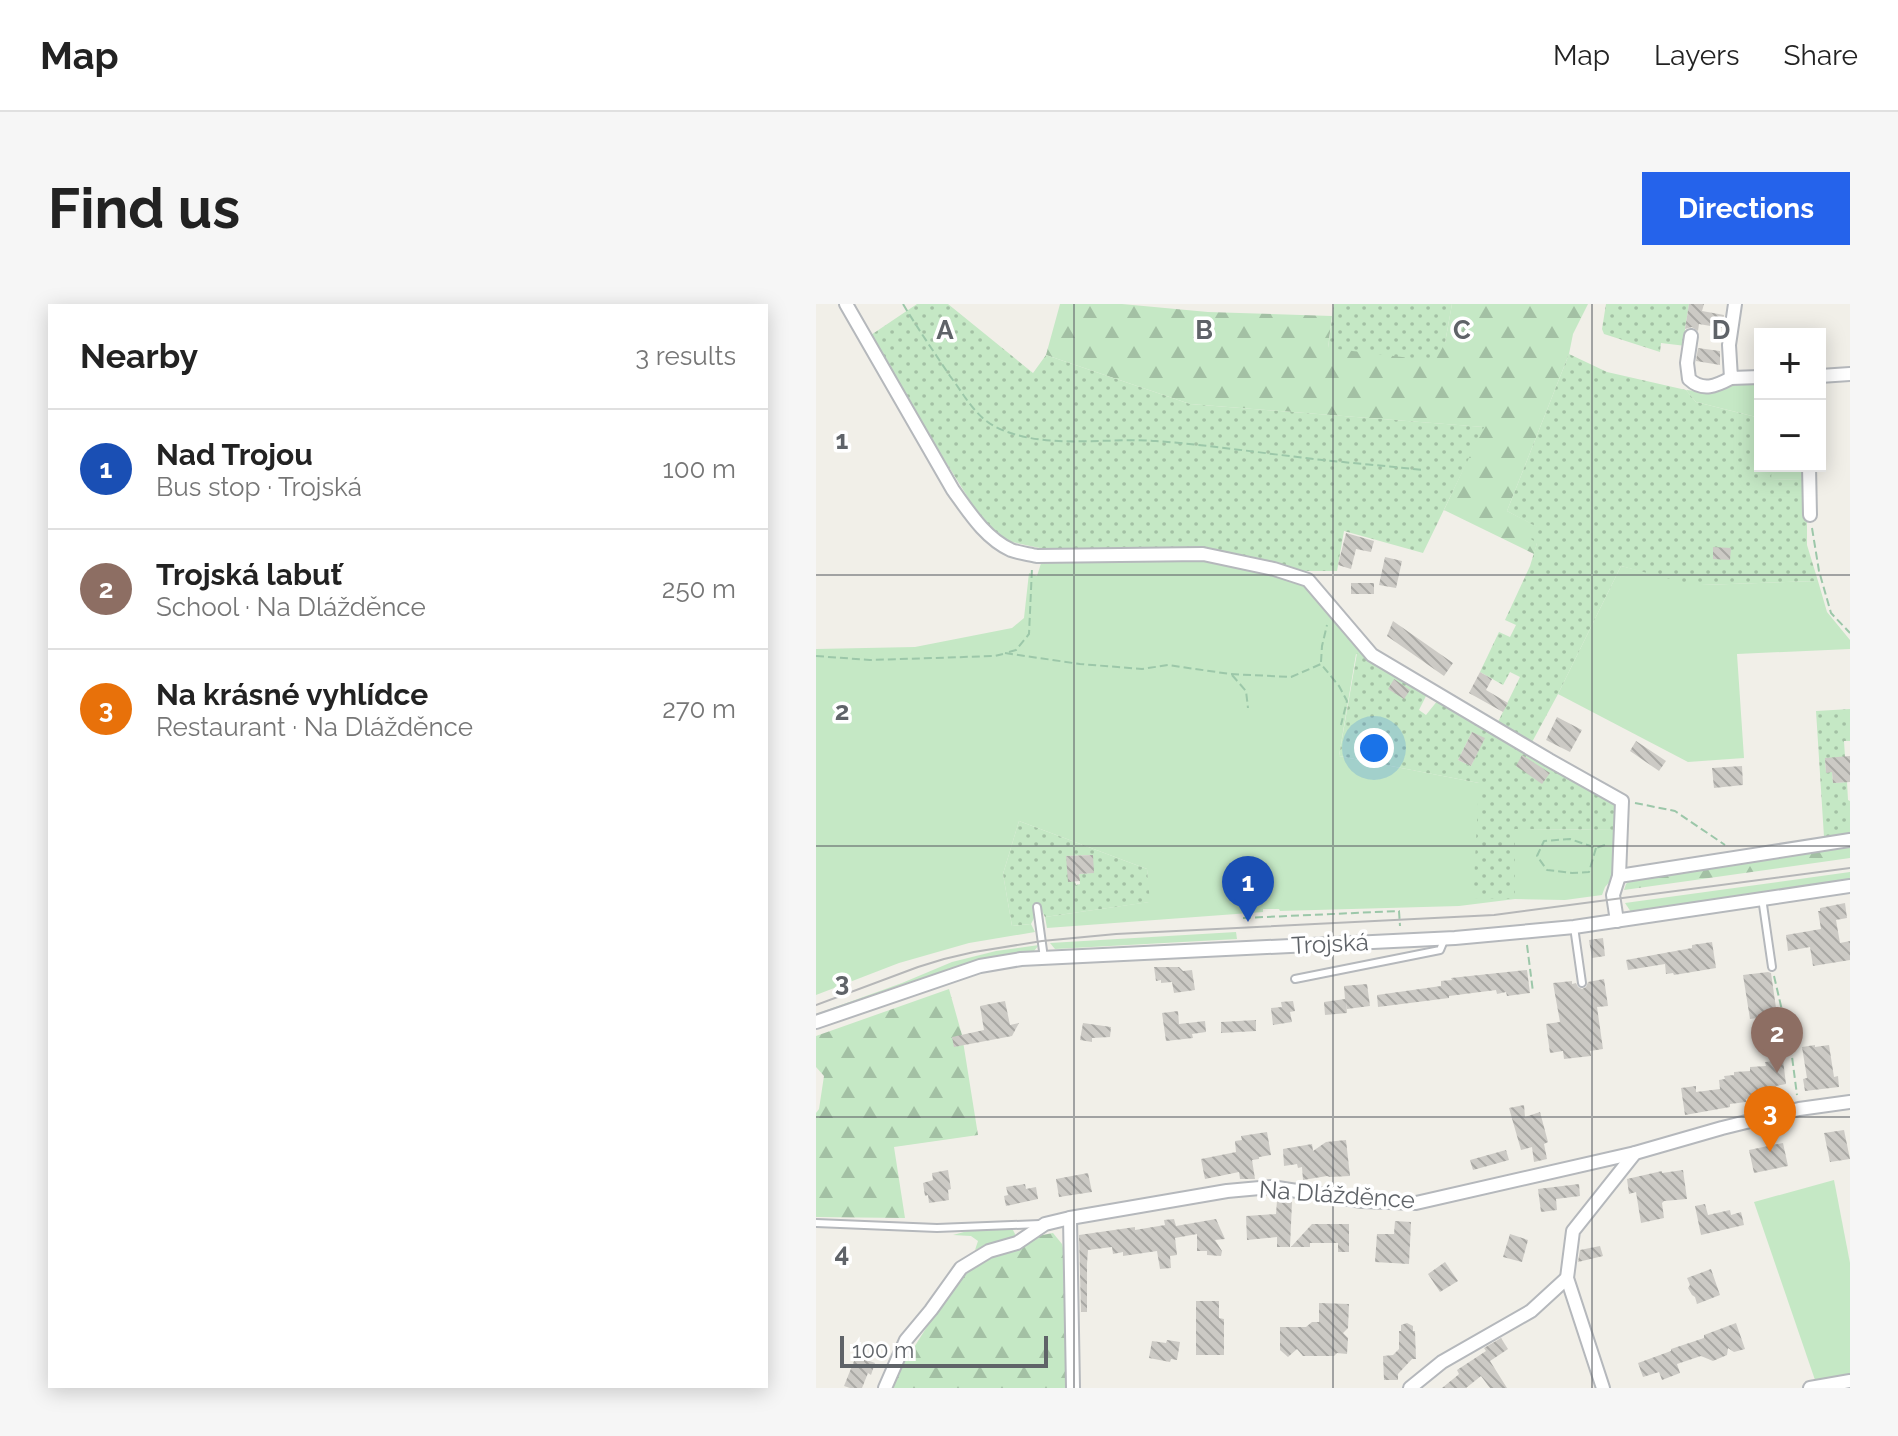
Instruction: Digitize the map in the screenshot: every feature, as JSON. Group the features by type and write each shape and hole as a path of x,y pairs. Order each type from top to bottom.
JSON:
{"street":[{"path":"846,304 953,490 989,535 1012,551 1037,556 1203,554 1274,569 1308,580 1372,655 1622,801 1619,876 1613,895 1617,921"},
{"path":"1731,378 1729,345 1735,304"},
{"path":"1691,336 1687,363 1689,379 1700,387 1716,387 1731,378 1754,377"},
{"path":"1826,376 1850,374"},
{"path":"1809,472 1810,515"},
{"path":"1619,876 1850,840"},
{"name":"Trojská","path":"816,1022 980,966 1021,959 1445,938 1574,927 1850,886"},
{"name":"Na Dlážděnce","path":"1045,1224 1227,1191 1271,1187 1362,1201 1416,1203 1635,1153 1799,1109 1850,1102"},
{"path":"1603,1388 1567,1278 1573,1231 1635,1153"},
{"path":"1070,1218 1073,1388"},
{"path":"885,1388 906,1340 961,1268 989,1251 1017,1243 1045,1224"},
{"path":"1410,1388 1442,1362 1531,1311 1567,1278"},
{"path":"1810,1388 1850,1381"}],"lane":[{"path":"1762,898 1772,967"},
{"path":"1037,907 1044,958"},
{"path":"1574,927 1582,983"},
{"path":"1295,979 1440,950 1445,938"},
{"name":"Na Dlážděnce","path":"816,1223 937,1228 1045,1224"}],"path":[{"path":"903,304 976,412 992,425 1015,434 1057,441 1145,440 1193,444 1423,470"},
{"path":"1810,515 1819,571 1831,613 1850,633"},
{"path":"816,656 870,660 995,656 1016,650 1029,634 1032,568 1037,556"},
{"path":"1327,625 1321,664 1347,701 1341,725"},
{"path":"1005,653 1080,664 1142,669 1168,665 1230,674 1291,677 1321,664"},
{"path":"1230,674 1246,691 1248,708"},
{"path":"1622,801 1675,811 1725,845 1733,858"},
{"path":"1596,848 1589,872 1547,870 1537,856 1544,841 1570,839 1596,848 1620,839"},
{"path":"1243,918 1399,911 1400,928"},
{"path":"1526,940 1533,992"},
{"path":"1772,967 1791,1049 1797,1101"}],"green space":[{"path":"917,304 948,304 1033,373 1046,355 1190,404 1484,427 1423,553 1344,531 1337,571 1294,571 1202,548 1049,550 1007,541 982,520 868,337"},
{"path":"1060,304 1122,304 1208,312 1332,316 1328,348 1445,343 1452,304 1588,304 1573,334 1569,354 1507,511 1538,527 1534,554 1444,510 1483,427 1190,404 1046,355"},
{"path":"1334,304 1452,304 1445,343 1435,361 1328,348"},
{"path":"1606,304 1689,304 1686,346 1661,343 1660,352 1604,334"},
{"path":"1569,354 1607,372 1686,390 1696,402 1754,416 1754,472 1772,472 1771,479 1807,480 1807,545 1818,581 1700,587 1621,566 1531,744 1497,724 1520,677 1510,672 1503,685 1480,672 1499,632 1510,637 1516,625 1505,620 1537,543 1531,539 1537,527 1507,511"},
{"path":"1736,385 1754,385 1754,416 1696,402 1686,390 1709,392"},
{"path":"1771,472 1802,472 1802,480 1770,479"},
{"path":"1203,558 1303,585 1375,662 1356,654 1339,756 1479,783 1515,899 1459,906 1263,909 1263,912 1047,928 1045,917 1149,902 1147,869 1019,821 1003,874 1012,926 1031,924 1035,932 969,943 899,963 816,995 816,649 915,647 1012,628 1024,618 1029,573 1037,576 1042,560"},
{"path":"1621,566 1700,585 1818,581 1827,612 1850,640 1850,649 1737,654 1744,758 1688,762 1558,694"},
{"path":"1357,653 1427,694 1419,710 1426,715 1438,700 1617,802 1617,830 1515,829 1515,899 1473,898 1479,783 1339,756","holes":["1472,732 1484,739 1471,766 1458,760"]},
{"path":"1850,709 1850,741 1844,741 1845,757 1825,759 1826,772 1832,772 1833,783 1847,782 1850,834 1824,837 1816,711"},
{"path":"1019,821 1147,869 1150,902 1045,917 1039,905 1034,904 1031,924 1012,926 1003,874","holes":["1092,855 1092,873 1079,874 1080,884 1076,885 1066,856"]},
{"path":"1515,829 1616,830 1614,877 1602,895 1565,900 1515,899"},
{"path":"1850,845 1850,858 1624,890 1630,880"},
{"path":"1850,872 1850,879 1631,912 1625,903"},
{"path":"1236,932 1237,939 1055,949 1050,943"},
{"path":"1039,945 1034,951 951,970 816,1016 952,962"},
{"path":"949,989 962,1035 978,1135 894,1147 905,1218 816,1217 816,1113 824,1076 816,1067 816,1036"},
{"path":"1834,1180 1850,1263 1850,1375 1815,1380 1754,1202"},
{"path":"971,1230 1013,1230 1015,1237 975,1250 978,1241 971,1236 953,1235"},
{"path":"1053,1233 1062,1244 1065,1256 1066,1388 893,1388 898,1373 965,1270 1027,1238"}],"building":[{"path":"1689,304 1704,304 1702,311 1724,315 1722,328 1699,324 1698,331 1692,327 1685,329"},
{"path":"1698,348 1720,351 1720,365 1696,361"},
{"path":"1346,533 1374,541 1371,552 1356,549 1351,569 1338,565"},
{"path":"1713,547 1731,548 1730,560 1713,559"},
{"path":"1385,557 1402,561 1396,588 1379,585"},
{"path":"1351,583 1374,583 1374,594 1351,594"},
{"path":"1393,621 1453,663 1444,676 1387,636"},
{"path":"1480,672 1492,679 1486,690 1508,703 1503,712 1469,693"},
{"path":"1394,679 1410,690 1404,699 1388,689"},
{"path":"1557,717 1582,730 1570,752 1546,740"},
{"path":"1472,732 1485,738 1471,766 1458,760"},
{"path":"1636,741 1666,761 1659,771 1630,751"},
{"path":"1522,755 1550,773 1542,784 1516,766"},
{"path":"1850,756 1850,782 1833,783 1832,772 1826,773 1825,758"},
{"path":"1742,766 1743,785 1714,788 1712,768"},
{"path":"1093,855 1094,873 1079,874 1080,881 1068,882 1066,856"},
{"path":"1845,903 1847,918 1836,920 1840,943 1850,941 1850,960 1813,966 1810,947 1788,951 1786,935 1821,929 1820,908"},
{"path":"1603,938 1605,956 1592,958 1589,940"},
{"path":"1712,942 1716,968 1674,975 1666,974 1665,964 1628,970 1626,960"},
{"path":"1154,967 1192,970 1195,990 1174,993 1172,982 1156,981"},
{"path":"1527,970 1530,993 1507,996 1506,992 1497,994 1496,990 1378,1007 1377,995 1441,986 1441,981 1451,978"},
{"path":"1771,973 1777,1015 1750,1019 1743,975"},
{"path":"1604,979 1608,1006 1597,1007 1603,1049 1590,1051 1591,1056 1564,1059 1563,1051 1550,1053 1546,1024 1560,1022 1553,983 1572,981 1582,989 1588,982"},
{"path":"1367,984 1370,1006 1347,1009 1346,1001 1347,1013 1325,1015 1324,1002 1345,999 1344,986"},
{"path":"1005,1001 1010,1025 1019,1023 1012,1036 954,1047 952,1037 984,1030 980,1006"},
{"path":"1293,1001 1295,1011 1290,1012 1292,1022 1273,1025 1271,1008 1282,1007 1281,1002"},
{"path":"1178,1011 1179,1024 1205,1021 1206,1032 1192,1034 1193,1038 1166,1041 1162,1013"},
{"path":"1256,1020 1256,1031 1221,1033 1221,1022"},
{"path":"1083,1023 1111,1027 1110,1037 1092,1038 1092,1042 1080,1040"},
{"path":"1829,1045 1834,1077 1838,1076 1839,1087 1805,1091 1803,1079 1807,1078 1802,1047"},
{"path":"1783,1060 1786,1084 1776,1086 1778,1092 1730,1104 1730,1107 1685,1115 1681,1088 1696,1086 1696,1092 1720,1089 1719,1080 1725,1079 1724,1076 1750,1071 1750,1067 1766,1066 1765,1062"},
{"path":"1524,1105 1525,1117 1540,1112 1548,1142 1544,1144 1547,1159 1534,1162 1532,1147 1521,1150 1509,1108"},
{"path":"1844,1130 1850,1159 1830,1162 1824,1133"},
{"path":"1267,1132 1271,1155 1252,1160 1255,1179 1240,1179 1239,1172 1205,1179 1201,1159 1236,1152 1235,1141 1242,1140 1241,1136"},
{"path":"1346,1140 1350,1176 1303,1180 1302,1167 1298,1168 1297,1164 1284,1166 1283,1149 1312,1144 1313,1151 1326,1142"},
{"path":"1783,1143 1788,1166 1754,1173 1749,1150"},
{"path":"1506,1150 1509,1160 1473,1170 1470,1160"},
{"path":"948,1170 949,1200 929,1203 923,1183 933,1180 932,1173"},
{"path":"1683,1170 1687,1199 1664,1201 1664,1218 1641,1223 1636,1192 1629,1194 1627,1179"},
{"path":"1088,1173 1092,1192 1059,1197 1056,1179"},
{"path":"1025,1184 1026,1189 1036,1187 1038,1199 1006,1206 1006,1187"},
{"path":"1579,1184 1580,1196 1556,1199 1557,1210 1541,1212 1538,1189"},
{"path":"1277,1201 1292,1202 1290,1247 1277,1247 1277,1237 1247,1240 1246,1216 1276,1214"},
{"path":"1705,1204 1708,1215 1730,1210 1731,1215 1741,1212 1744,1225 1701,1235 1695,1206"},
{"path":"1174,1219 1176,1226 1216,1219 1225,1239 1215,1240 1222,1251 1221,1256 1197,1251 1197,1234 1175,1238 1177,1255 1170,1256 1171,1268 1160,1269 1157,1251 1123,1256 1123,1252 1113,1254 1112,1247 1088,1250 1087,1312 1081,1312 1079,1235 1165,1225 1164,1220"},
{"path":"1395,1221 1411,1222 1409,1264 1375,1262 1377,1234 1394,1234"},
{"path":"1312,1224 1349,1224 1349,1252 1338,1252 1338,1243 1291,1247"},
{"path":"1510,1234 1528,1240 1522,1262 1503,1257"},
{"path":"1600,1246 1603,1256 1578,1262 1580,1250"},
{"path":"1445,1262 1458,1281 1440,1292 1428,1274"},
{"path":"1711,1269 1720,1295 1697,1304 1688,1288 1687,1278"},
{"path":"1196,1301 1219,1301 1219,1318 1224,1319 1224,1355 1196,1355"},
{"path":"1319,1303 1349,1304 1348,1328 1343,1333 1348,1338 1347,1354 1303,1356 1297,1349 1288,1357 1280,1350 1280,1327 1306,1327 1312,1322 1319,1322"},
{"path":"1407,1323 1415,1331 1416,1359 1412,1359 1398,1374 1398,1380 1384,1380 1383,1356 1393,1355 1399,1349 1399,1331 1401,1325"},
{"path":"1736,1323 1745,1349 1734,1352 1728,1348 1727,1355 1713,1361 1701,1356 1677,1364 1680,1373 1662,1380 1659,1372 1643,1377 1638,1363"},
{"path":"1501,1338 1508,1349 1490,1361 1507,1388 1490,1388 1481,1376 1466,1388 1442,1388 1459,1374 1457,1370"},
{"path":"1167,1340 1180,1342 1177,1360 1171,1359 1170,1362 1149,1358 1152,1341 1166,1343"},
{"path":"856,1356 875,1363 862,1388 850,1388 844,1386"}],"tram line":[{"path":"816,1005 944,959 1042,941 1116,934 1494,915 1850,868"}],"place":[{"name":"Nad Trojou","path":"1248,922"},
{"name":"Trojská labuť","path":"1777,1073"},
{"name":"Na krásné vyhlídce","path":"1770,1152"}]}
